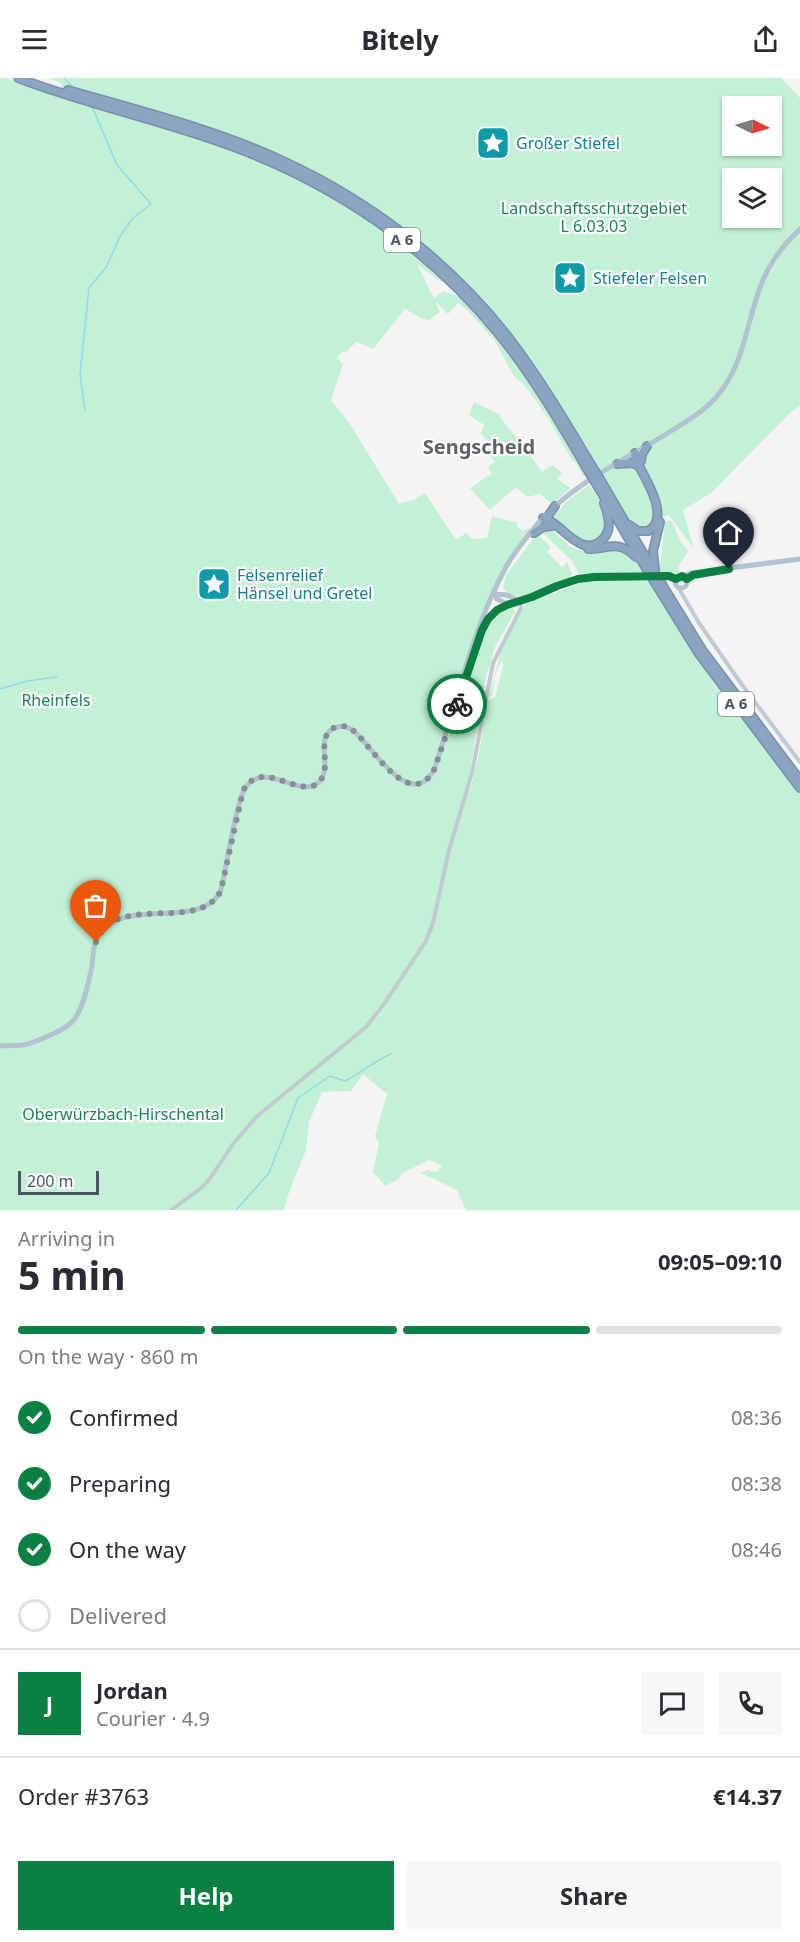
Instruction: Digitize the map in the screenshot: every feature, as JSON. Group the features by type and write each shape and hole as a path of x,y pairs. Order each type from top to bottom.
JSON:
{"highway":[{"name":"A 6","path":"18,78 227,139 283,161 346,195 405,235 449,273 504,332 543,387 597,480 645,573 699,654 800,788"},
{"name":"A 6","path":"32,78 136,112"},
{"path":"610,496 632,528 645,532 654,527 658,520 658,510 640,464 643,451 647,446"},
{"path":"635,453 660,510 660,521 652,557 663,586"},
{"path":"617,464 640,464"},
{"name":"A 6","path":"597,480 610,496 663,586 718,672 800,780"},
{"path":"555,508 544,519 581,544 591,545 604,538 609,527 609,519 597,480"},
{"path":"555,508 552,518 553,525 572,543 594,549 612,545 622,547 634,555 645,573"},
{"path":"534,533 543,527 553,525"}],"main road":[{"path":"555,508 584,483 700,412 721,391 735,367 760,286 768,269 785,244 800,230"},
{"path":"447,728 493,593 544,519"},
{"path":"0,1046 29,1044 73,1021 86,990 98,937 109,924 129,916 204,908 216,899 221,890 243,791 250,782 270,777 301,786 316,784 324,774 325,738 330,731 343,726 350,728 398,779 408,784 420,783 427,779 434,770 475,638 493,593 507,566 544,519"},
{"path":"681,578 681,587 676,585 681,578 693,572 800,559"},
{"path":"482,630 491,615 510,604 564,583 586,578 645,573 681,578"},
{"path":"499,584 507,595"},
{"path":"493,593 507,595 519,601"},
{"path":"493,593 500,600 510,604"}],"street":[{"path":"681,587 686,601 740,682 800,762"},
{"path":"171,1210 200,1190 233,1143 256,1117 366,1027 426,941 433,923 449,850 472,773 493,663 518,614 519,601"}],"green space":[{"path":"0,78 61,97 61,83 48,78 781,78 800,98 800,406 792,411 711,493 683,510 694,549 669,515 656,520 643,531 632,525 585,443 581,442 547,386 512,336 451,270 441,282 417,264 435,298 443,291 461,297 507,352 550,412 585,474 583,476 572,460 548,418 526,387 514,376 494,340 458,303 448,314 435,301 440,312 429,320 405,309 373,349 356,342 346,352 343,351 337,358 343,364 331,400 350,424 399,504 425,493 456,540 466,533 472,539 487,538 492,516 518,523 517,527 522,531 531,529 491,592 444,748 483,632 494,618 493,616 512,607 515,612 495,647 485,681 467,790 470,791 479,753 488,701 495,697 504,664 501,661 495,675 492,696 489,697 501,651 525,604 589,580 648,580 716,680 800,792 800,1210 466,1210 457,1190 421,1173 427,1170 437,1172 442,1166 429,1160 401,1174 399,1179 385,1186 373,1172 379,1143 375,1136 387,1094 363,1074 351,1091 322,1092 309,1122 306,1150 284,1210 0,1210"},
{"path":"474,402 501,415 500,417 542,471 553,465 562,473 557,479 571,488 552,504 540,494 527,497 516,487 490,510 470,488 491,474 488,467 495,462 487,450 491,444 481,434 484,425 469,415"},
{"path":"589,485 602,507 606,532 597,541 583,543 558,523 555,516 566,502"},
{"path":"671,520 681,542 688,551 678,567 680,574 659,573 665,522"},
{"path":"550,528 569,546 583,552 607,548 629,552 644,572 579,574 572,561 541,531"},
{"path":"537,534 551,547 547,552 562,567 567,562 571,577 527,596 510,594 503,588 506,575"}],"waterway":[{"path":"64,78 76,90"},
{"path":"85,410 80,375 89,288 107,266 119,238 132,219 151,204 117,165 92,106"},
{"path":"0,689 27,681 57,677"},
{"path":"236,1210 269,1173 298,1098 330,1076 345,1081 391,1054"}],"way so far":[{"path":"96,942 104,928 123,917 200,909 213,902 221,890 243,791 253,780 270,777 301,786 313,786 324,774 325,738 330,731 343,726 357,734 398,779 408,784 420,783 427,779 434,770 457,704"}],"place":[{"name":"Großer Stiefel","path":"493,143"},
{"name":"Stiefeler Felsen","path":"570,278"},
{"name":"Felsenrelief Hänsel und Gretel","path":"214,584"}],"district":[{"name":"Sengscheid","path":"479,447"}],"route":[{"path":"457,704 485,623 497,610 507,605 573,580 594,577 669,576 676,579 684,576 687,579 693,575 729,569"}],"park label":[{"name":"Landschaftsschutzgebiet L 6.03.03","path":"594,217"},
{"name":"Rheinfels","path":"56,700"},
{"name":"Oberwürzbach-Hirschental","path":"123,1114"}]}
